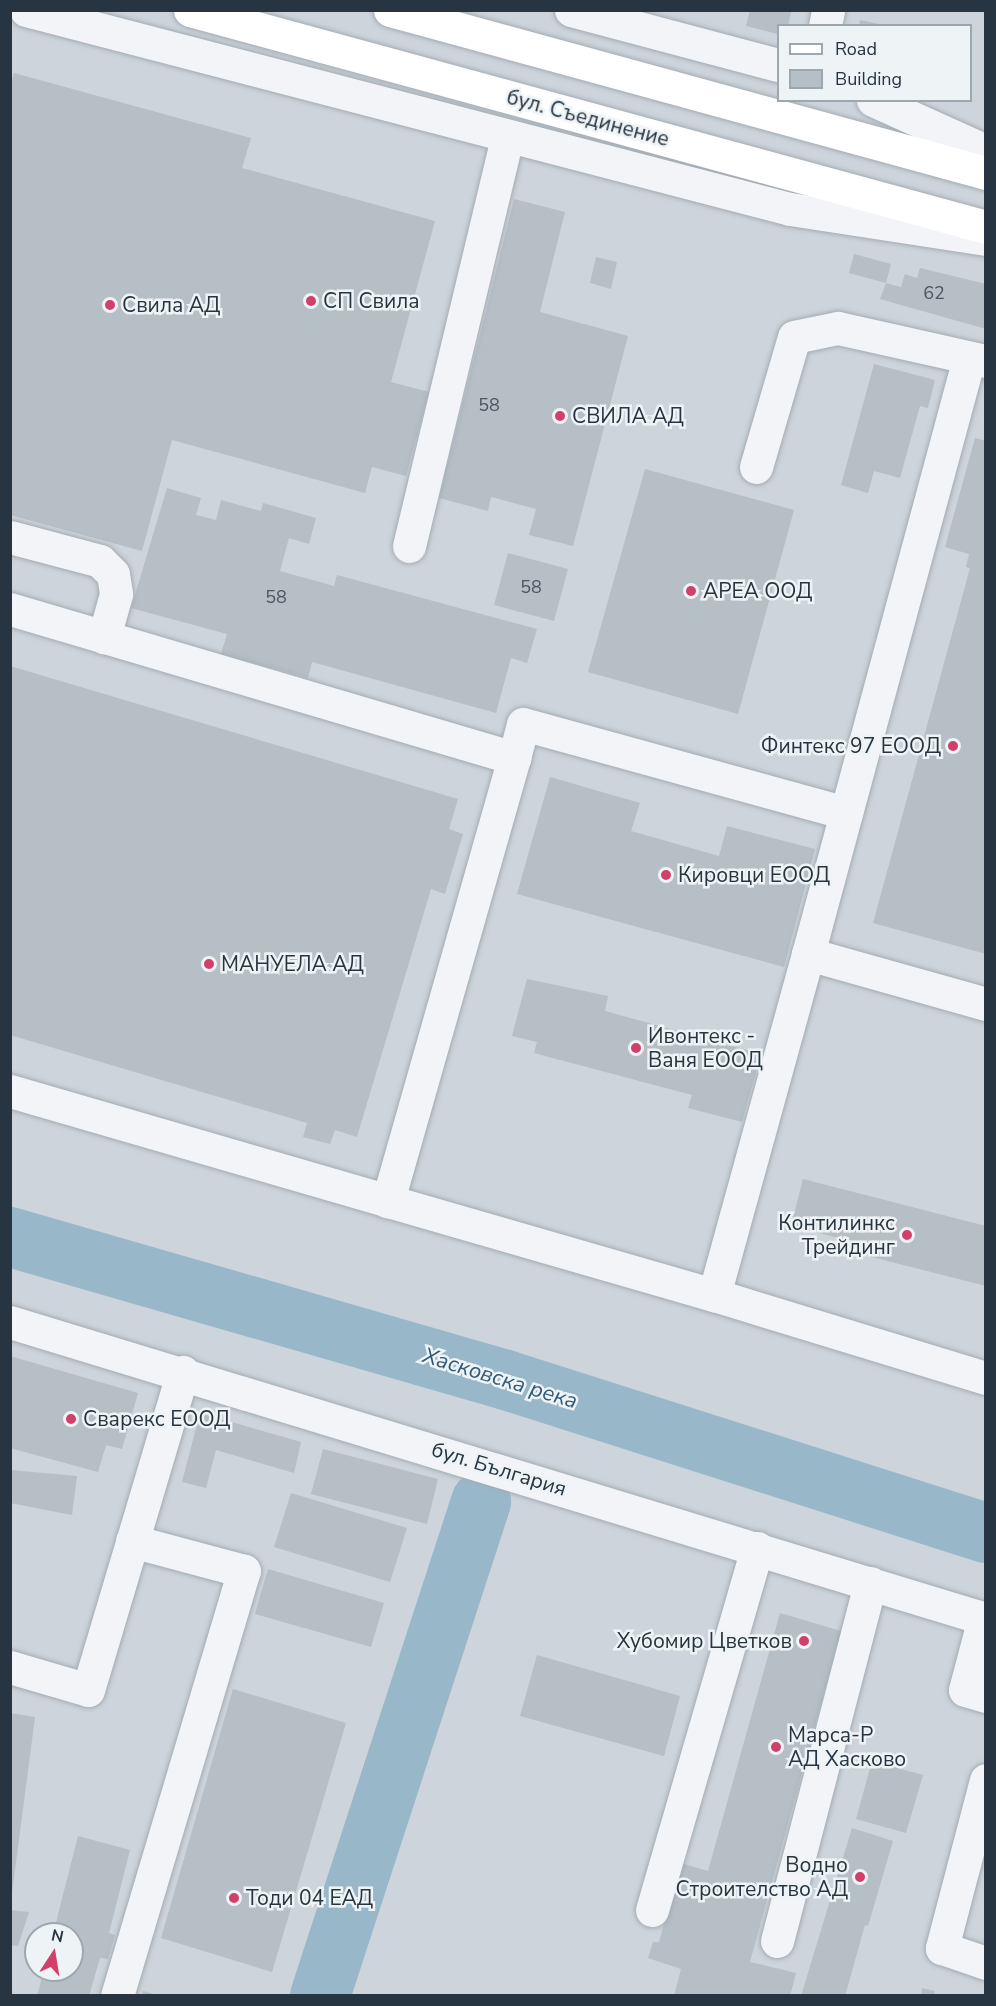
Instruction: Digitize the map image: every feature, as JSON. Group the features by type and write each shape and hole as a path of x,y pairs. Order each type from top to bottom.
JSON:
{"main road":[{"name":"бул. Съединение","path":"190,10 986,226"},
{"path":"390,10 824,126 986,173"}],"street":[{"path":"26,10 507,138 790,209 986,239"},
{"path":"571,10 777,65"},
{"path":"877,102 986,151"},
{"path":"409,546 507,138"},
{"path":"714,1295 846,813 977,360 838,328 794,337 756,467"},
{"path":"10,537 100,561 114,574 117,594 104,637"},
{"path":"10,609 514,758"},
{"path":"388,1201 523,724 846,813"},
{"path":"808,954 986,1004"},
{"path":"10,1091 714,1295 986,1378"},
{"name":"бул. България","path":"10,1322 183,1372 985,1619"},
{"path":"10,1667 88,1690 183,1372"},
{"path":"117,1995 244,1571 132,1541"},
{"path":"652,1910 756,1548"},
{"path":"777,1941 870,1583"},
{"path":"985,1619 965,1690 986,1696"},
{"path":"986,1780 942,1948 986,1963"}],"shaded area":[{"path":"11,11 985,11 985,1995 11,1996"}],"building":[{"path":"750,10 791,12 788,24 777,24 777,34 746,26"},
{"path":"860,20 879,24 859,24"},
{"path":"14,73 251,138 242,168 435,221 391,382 429,392 406,476 372,467 365,493 172,440 142,551 10,515 10,85"},
{"path":"514,199 565,212 540,312 628,336 573,546 529,535 536,509 491,497 488,511 439,498"},
{"path":"854,254 891,264 886,283 849,273"},
{"path":"596,257 617,262 611,289 590,283"},
{"path":"920,268 986,284 986,329 880,299 886,283 901,287 905,274 917,278"},
{"path":"874,364 935,380 928,408 920,406 900,478 874,471 868,493 841,485"},
{"name":"Финтекс 97 ЕООД","path":"975,438 986,441 986,954 873,923 970,568 966,567 969,554 945,547"},
{"name":"АРЕА ООД","path":"645,469 794,510 738,714 588,672"},
{"path":"167,488 201,498 196,515 216,520 221,500 261,511 263,503 316,518 309,544 289,538 280,571 334,586 337,575 537,629 527,663 511,658 496,713 312,662 308,678 221,654 227,634 131,608"},
{"path":"508,553 568,569 554,621 494,605"},
{"name":"МАНУЕЛА АД","path":"10,666 458,799 449,829 463,834 445,894 431,889 357,1137 335,1130 330,1144 303,1137 307,1123 10,1035"},
{"name":"Кировци ЕООД","path":"550,777 640,803 631,831 719,856 727,826 815,849 784,967 517,894"},
{"name":"Ивонтекс - Ваня ЕООД","path":"527,979 608,996 605,1011 761,1054 742,1122 688,1108 692,1095 534,1053 537,1042 512,1036"},
{"name":"Контилинкс Трейдинг","path":"803,1179 986,1226 986,1286 864,1255 867,1245 791,1226"},
{"name":"Сварекс ЕООД","path":"10,1356 138,1393 122,1449 106,1445 98,1472 10,1448"},
{"path":"200,1413 301,1442 294,1473 216,1450 206,1488 182,1482"},
{"path":"323,1449 438,1479 427,1524 311,1494"},
{"name":"Сварекс ЕООД","path":"10,1470 77,1476 72,1515 10,1503"},
{"path":"291,1493 407,1528 390,1582 274,1547"},
{"path":"268,1569 384,1603 371,1647 255,1614"},
{"name":"Марса-Р АД Хасково","path":"780,1613 841,1631 750,1962 796,1973 790,1996 674,1996 681,1969 648,1958 653,1942 659,1942 681,1863 708,1871"},
{"path":"537,1655 680,1696 664,1756 520,1716"},
{"path":"233,1689 346,1723 272,1972 161,1938"},
{"path":"10,1713 35,1717 12,1893 10,1893"},
{"name":"Водно Строителство АД","path":"872,1761 923,1775 906,1833 856,1819"},
{"name":"Водно Строителство АД","path":"852,1828 893,1841 868,1926 865,1925 845,1996 801,1996"},
{"path":"78,1836 130,1850 109,1933 115,1935 108,1959 100,1958 89,1996 37,1996 41,1982 84,1982 84,1922 56,1922"},
{"path":"10,1910 29,1912 18,1946 10,1945"},
{"path":"922,1988 935,1991 934,1996 921,1996"},
{"path":"143,1991 157,1995 157,1996 142,1996"}],"waterway":[{"name":"Хасковска река","path":"10,1237 506,1380 986,1533"},
{"path":"320,1996 481,1502"}],"place":[{"name":"СП Свила","path":"311,301"},
{"name":"Свила АД","path":"110,305"},
{"name":"СВИЛА АД","path":"560,416"},
{"name":"АРЕА ООД","path":"691,591"},
{"name":"Финтекс 97 ЕООД","path":"953,746"},
{"name":"Кировци ЕООД","path":"666,875"},
{"name":"МАНУЕЛА АД","path":"209,964"},
{"name":"Ивонтекс - Ваня ЕООД","path":"636,1048"},
{"name":"Контилинкс Трейдинг","path":"907,1235"},
{"name":"Сварекс ЕООД","path":"71,1419"},
{"name":"Хубомир Цветков","path":"804,1641"},
{"name":"Марса-Р АД Хасково","path":"776,1747"},
{"name":"Водно Строителство АД","path":"860,1877"},
{"name":"Тоди 04 ЕАД","path":"234,1898"}]}
